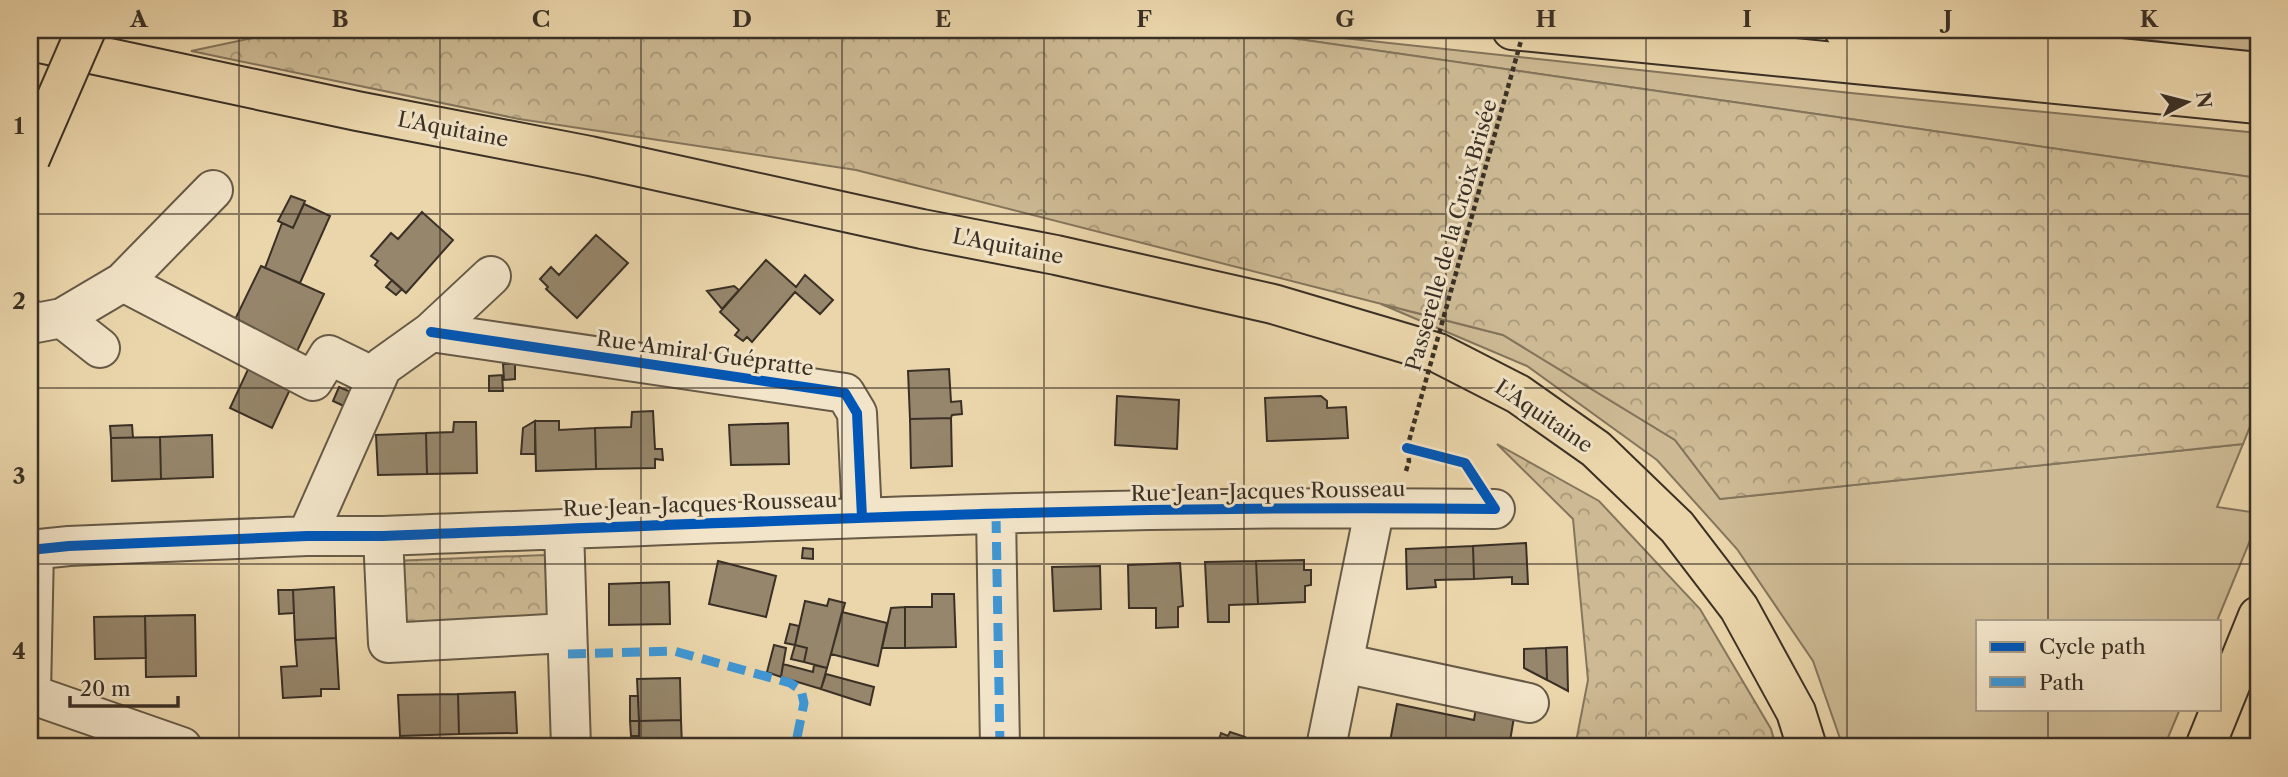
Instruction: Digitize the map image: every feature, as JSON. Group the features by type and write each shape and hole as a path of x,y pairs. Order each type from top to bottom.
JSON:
{"main road":[{"path":"30,159 86,30"},
{"path":"1512,30 2258,104"},
{"path":"1844,30 2258,72"},
{"name":"L'Aquitaine","path":"30,41 1056,255 1273,304 1438,353 1518,394 1596,449 1677,527 1739,608 1796,712 1807,747"},
{"path":"2222,705 2258,616"},
{"path":"2205,747 2220,710"}],"street":[{"path":"46,319 123,282 213,190"},
{"path":"307,536 382,367 432,332 491,276"},
{"path":"123,282 313,381 329,355 376,378"},
{"path":"46,319 100,348"},
{"name":"Rue Amiral Guépratte","path":"432,332 845,393 858,413 862,517"},
{"path":"1326,747 1375,507"},
{"name":"Rue Jean-Jacques Rousseau","path":"31,549 307,536 383,536 862,517 1375,507 1495,509"},
{"path":"996,515 1000,747"},
{"path":"564,529 571,747"},
{"path":"383,536 388,643 566,633"},
{"path":"31,549 30,693 182,747"},
{"path":"1343,663 1529,703"}],"green space":[{"path":"291,30 1249,32 2258,178 2258,407 2243,444 1720,499 1675,440 1503,335 856,170 519,119 191,51"},
{"path":"2078,30 2258,30 2258,55"},
{"path":"1249,32 1343,38 1851,93 2258,133 2258,178"},
{"path":"1381,304 1503,335 1675,440 1720,499 2243,444 2217,507 2258,513 2258,521 2217,620 1976,620 1976,710 2180,710 2164,747 1843,747 1813,661 1737,549 1657,460 1527,366"},
{"path":"1497,444 1599,501 1700,609 1771,729 1776,747 1575,747 1588,680 1573,519"},
{"path":"545,555 548,619 394,624 392,561"}],"building":[{"path":"291,196 305,201 293,228 278,221"},
{"path":"304,204 330,216 300,283 265,268 282,223 293,228"},
{"path":"422,212 453,240 406,293 375,265 378,261 371,256 391,233 398,239"},
{"path":"596,235 628,263 577,318 546,289 548,287 540,279 551,267 559,275"},
{"path":"766,260 796,287 805,275 833,300 820,314 795,292 752,342 747,337 743,341 735,335 739,330 720,312"},
{"path":"261,266 324,294 291,364 228,334"},
{"path":"392,280 402,289 396,295 386,287"},
{"path":"734,286 739,290 722,309 707,291"},
{"path":"251,363 293,383 272,428 230,408"},
{"path":"503,364 515,364 515,379 504,380"},
{"path":"949,369 951,402 961,401 962,414 952,415 951,418 910,419 908,371"},
{"path":"502,375 503,391 489,391 489,376"},
{"path":"339,387 351,392 346,407 333,401"},
{"path":"1117,396 1179,400 1177,449 1115,445"},
{"path":"1321,396 1327,401 1327,408 1346,407 1348,438 1267,441 1265,398"},
{"path":"653,411 655,449 662,449 663,460 655,459 655,468 596,469 595,428 631,427 632,412"},
{"path":"951,418 952,466 911,468 910,419"},
{"path":"535,421 535,454 521,454 523,428"},
{"path":"535,421 559,421 559,430 595,428 596,469 536,471"},
{"path":"454,422 476,422 477,473 427,474 426,433 453,432"},
{"path":"788,423 789,464 731,465 729,425"},
{"path":"132,425 133,438 111,438 110,426"},
{"path":"426,433 427,474 378,475 376,435"},
{"path":"212,435 213,477 161,479 160,437"},
{"path":"160,437 161,479 112,481 111,438"},
{"path":"1526,543 1528,584 1512,584 1512,577 1474,579 1473,546"},
{"path":"1473,546 1474,579 1435,580 1436,587 1407,589 1406,549"},
{"path":"803,548 813,549 813,559 802,558"},
{"path":"1304,560 1304,570 1311,570 1311,585 1305,586 1305,602 1258,604 1256,561"},
{"path":"718,561 776,576 766,617 709,604"},
{"path":"1256,561 1258,604 1229,605 1229,622 1208,622 1205,562"},
{"path":"1180,563 1183,606 1178,607 1178,627 1156,628 1156,608 1129,608 1128,565"},
{"path":"1100,566 1101,609 1054,611 1052,567"},
{"path":"669,582 670,624 609,625 609,584"},
{"path":"334,587 336,638 295,640 293,590"},
{"path":"278,590 293,590 294,613 279,614"},
{"path":"932,594 954,594 956,647 905,648 905,607 932,607"},
{"path":"829,599 845,603 827,668 804,662 807,648 795,645 805,601 827,606"},
{"path":"905,607 905,648 882,648 891,608"},
{"path":"842,612 887,623 878,666 831,654"},
{"path":"195,615 196,676 146,677 145,616"},
{"path":"145,616 146,658 95,659 94,617"},
{"path":"790,624 799,626 795,645 785,643"},
{"path":"336,638 339,689 321,689 321,696 283,698 281,667 297,666 295,640"},
{"path":"774,645 786,648 781,677 767,672"},
{"path":"795,645 807,648 804,662 791,659"},
{"path":"1567,647 1568,691 1547,680 1546,648"},
{"path":"1546,648 1547,680 1524,668 1524,649"},
{"path":"783,664 813,672 814,665 827,668 821,689 781,677"},
{"path":"826,674 874,687 870,705 821,689"},
{"path":"680,678 681,720 639,721 637,679"},
{"path":"515,692 517,733 459,734 458,694"},
{"path":"458,694 459,734 400,736 398,695"},
{"path":"630,696 638,696 639,721 630,721"},
{"path":"1397,704 1474,720 1476,708 1514,717 1509,747 1389,747"},
{"path":"681,720 682,747 639,747 639,721"},
{"path":"630,721 639,721 639,736 631,736"},
{"path":"1230,732 1245,737 1244,741 1263,747 1217,747 1221,733 1228,736"}],"marked path":[{"path":"996,515 1000,747"},
{"path":"568,654 674,651 790,683 801,690 804,703 795,747"}],"cycle path":[{"path":"431,332 845,393 857,413 862,517"},
{"path":"1407,448 1465,463 1495,509"},
{"path":"30,550 307,536 383,536 939,515 1217,509 1495,509"}]}
